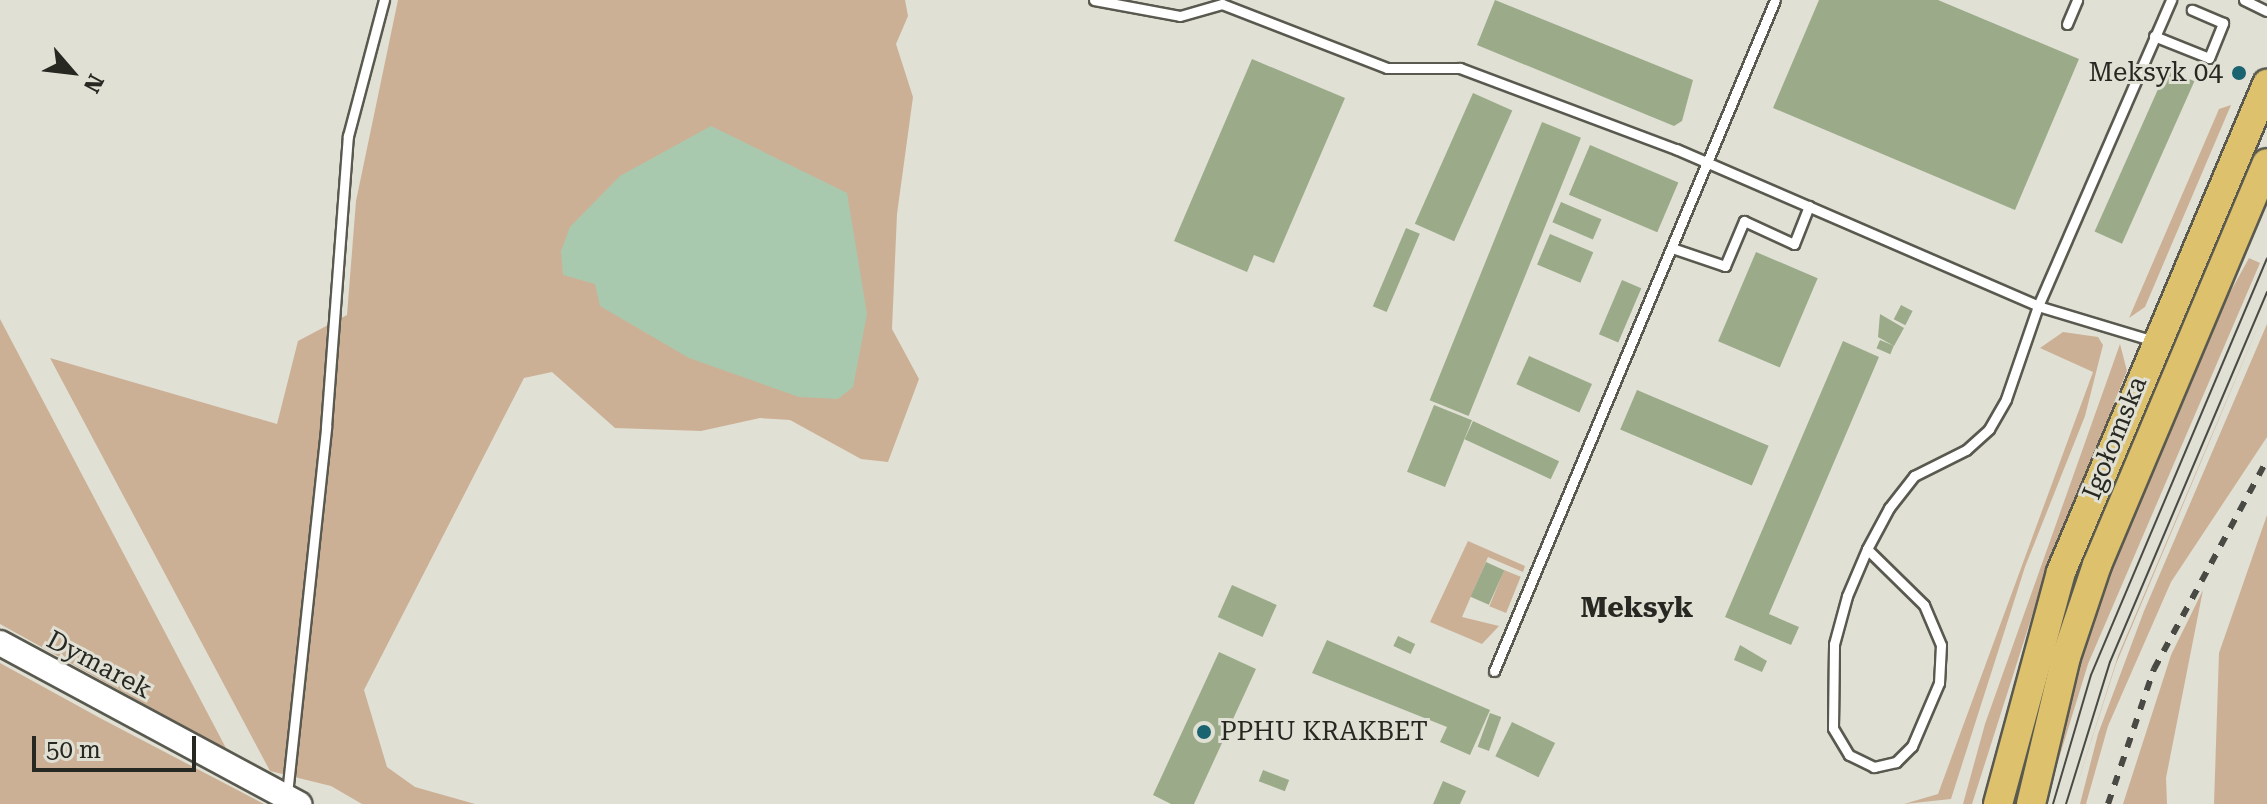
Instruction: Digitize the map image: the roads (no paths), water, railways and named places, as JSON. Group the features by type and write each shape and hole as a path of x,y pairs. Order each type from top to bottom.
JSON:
{"main road":[{"name":"Igołomska","path":"1998,804 2061,572 2154,341 2267,84"},
{"name":"Igołomska","path":"2031,804 2066,657 2101,553 2267,163"}],"street":[{"name":"Dymarek","path":"0,643 293,801"}],"lane":[{"path":"293,801 348,136 384,0"},
{"path":"1094,0 1180,16 1222,4 1387,68 1460,68 1706,162 2038,306 2154,341"},
{"path":"1494,671 1775,0"},
{"path":"2067,24 2077,0"},
{"path":"1867,549 1924,605 1941,645 1939,683 1912,746 1896,762 1874,767 1849,755 1834,732 1830,694 1834,644 1867,549 1914,476 1966,450 1989,429 2038,306 2171,0"},
{"path":"2244,0 2267,11"},
{"path":"2154,36 2209,58 2223,23 2192,10"},
{"path":"1672,248 1725,266 1744,221 1794,244 1809,206"}],"tram line":[{"path":"2053,804 2091,675 2267,259"},
{"path":"2066,804 2110,662 2267,292"}],"railway":[{"path":"2108,804 2154,669 2267,460"}],"place":[{"name":"Meksyk 04","path":"2239,73"},
{"name":"PPHU KRAKBET","path":"1204,732"}],"district":[{"name":"Meksyk","path":"1637,608"}]}
